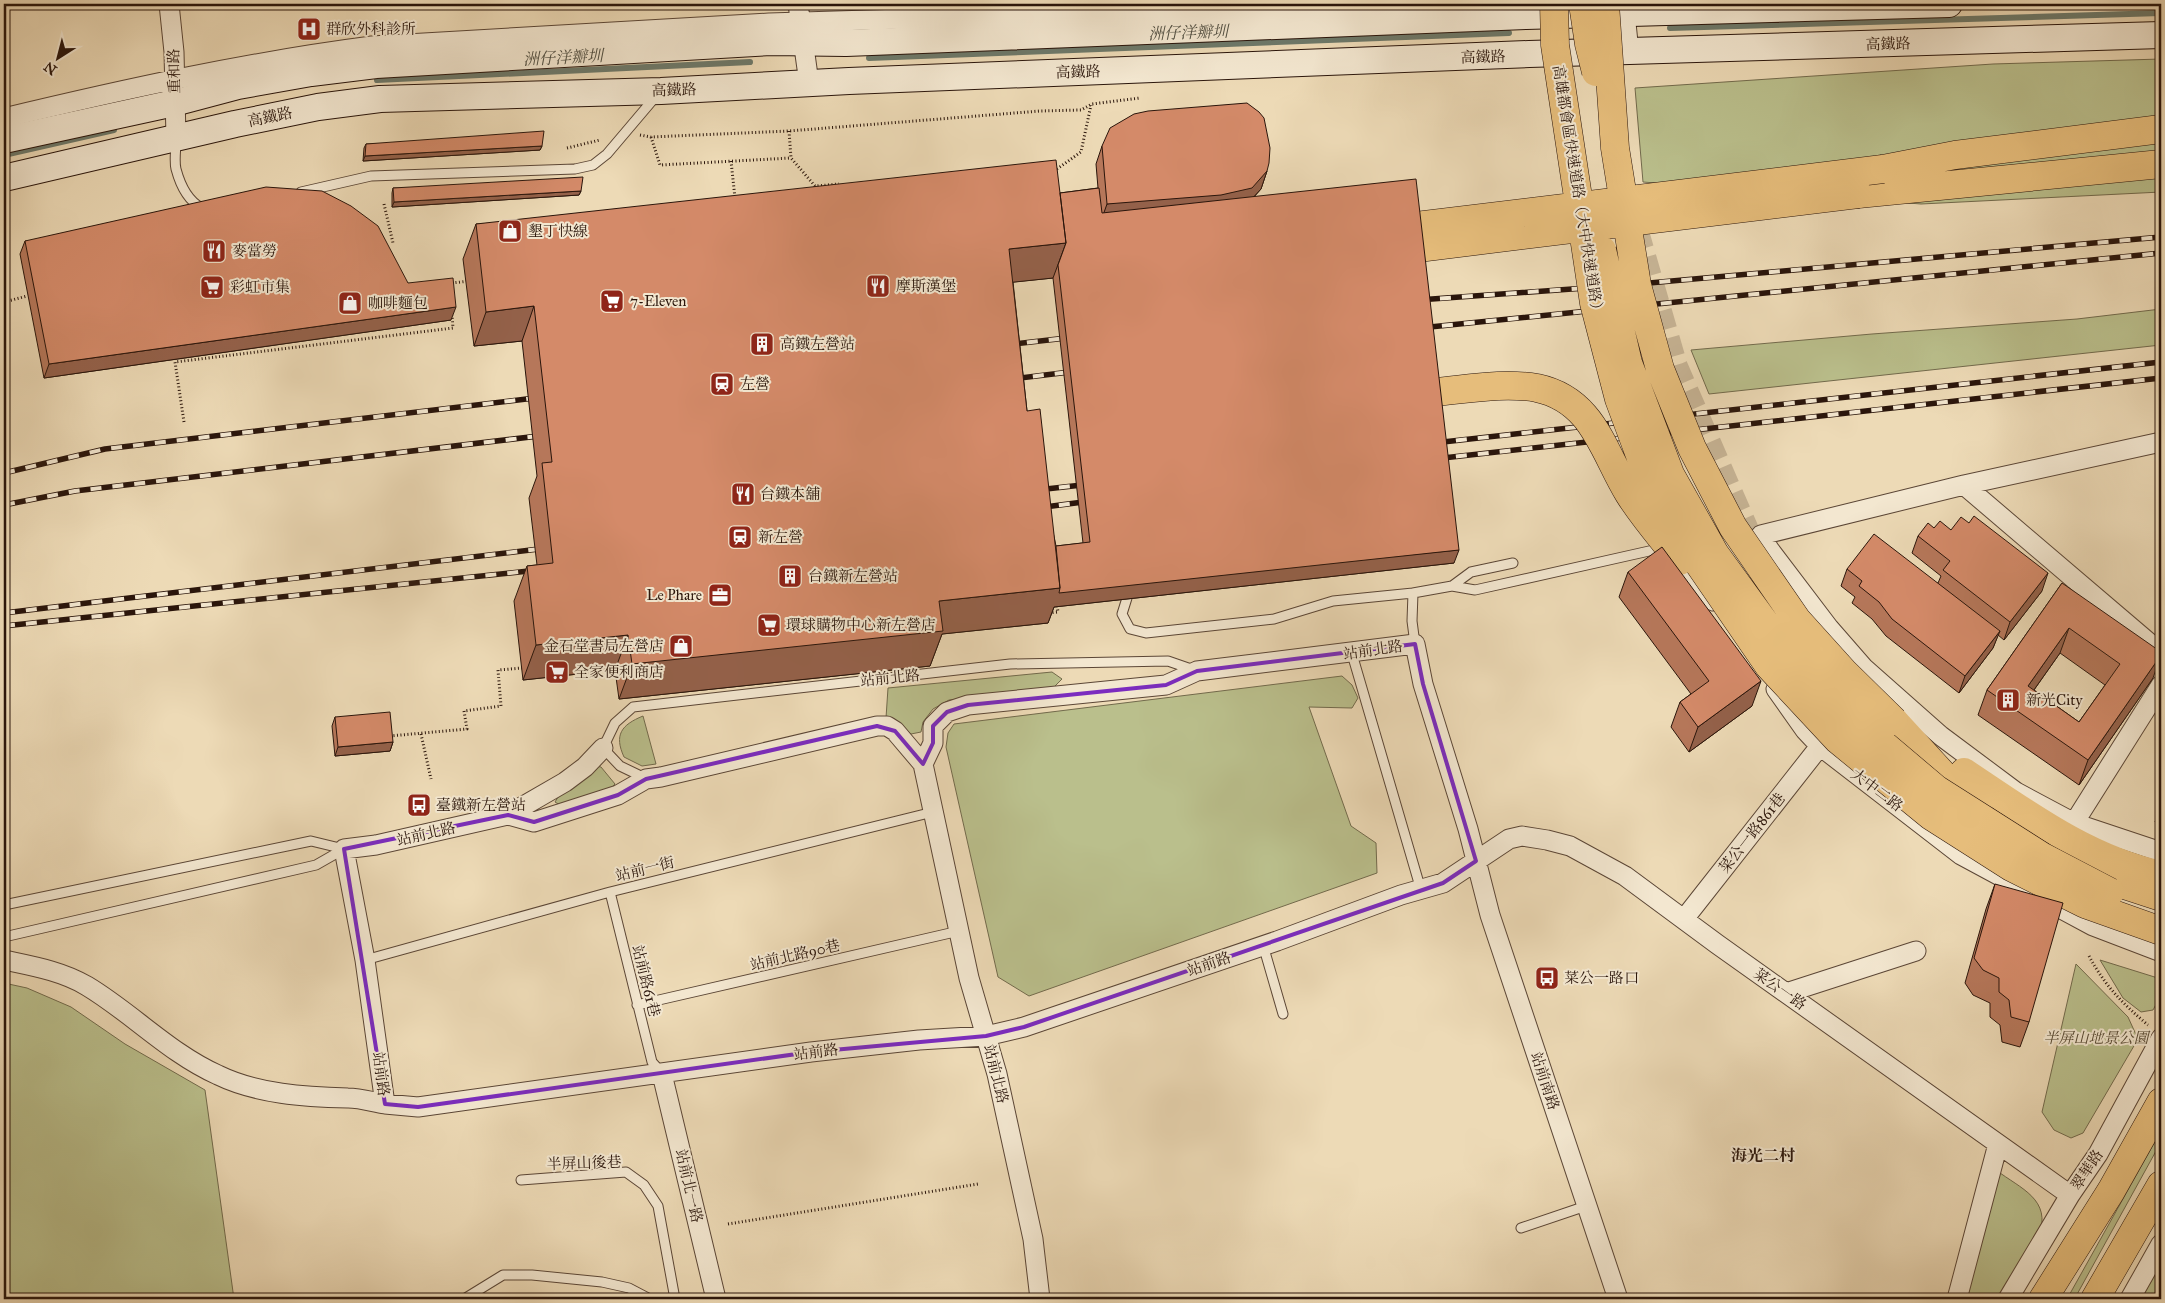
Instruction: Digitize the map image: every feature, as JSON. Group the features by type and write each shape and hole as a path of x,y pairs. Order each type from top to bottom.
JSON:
{"main road":[{"path":"1583,4 1589,44 1615,148 1637,285 1660,369 1692,448 1733,527 1797,620 1843,671 1894,721 1949,781 2014,827 2106,879 2161,897"},
{"path":"1554,7 1574,46 1599,237 1628,363 1670,474 1715,554 1773,634 1845,712 1936,788 2043,857 2110,892 2161,912"},
{"name":"高雄都會區快速道路（大中快速道路）","path":"1554,7 1555,45 1592,294 1619,399 1647,474 1686,546 1769,666 1838,740 1931,816 2011,866 2085,904 2161,931"},
{"path":"1615,148 1618,7"},
{"path":"2161,129 1955,155 1883,169 1417,237 2161,164"},
{"path":"1883,169 1962,172 2161,148"},
{"path":"1434,392 1516,385 1539,389 1576,406 1595,430 1611,457 1627,491 1641,512 1704,590 1731,627 1752,652 1769,666"},
{"path":"1894,721 1960,769 2054,832 2092,851 2156,870"},
{"name":"翠華路","path":"2043,1299 2111,1192 2161,1102"},
{"path":"2095,1299 2161,1185"}],"street":[{"name":"重和路","path":"169,4 176,138"},
{"path":"798,4 809,83"},
{"path":"4,118 123,90 174,91 247,84 311,73 376,65 771,42 802,32 1164,8 1400,4"},
{"path":"802,32 846,43 1554,7 1949,4"},
{"path":"1550,54 1554,7"},
{"path":"1618,7 1629,52"},
{"name":"高鐵路","path":"4,178 318,107 380,99 661,91 809,83 1550,54 2161,35"},
{"path":"4,140 174,91"},
{"path":"2161,442 1964,486 1765,542 1829,628 1863,668 1941,736 2016,792 2074,823 2161,852"},
{"path":"1964,486 2161,653"},
{"name":"大中二路","path":"1658,549 1707,593 1805,730 1820,746 1962,855 2093,926 2161,952"},
{"name":"站前北路","path":"923,764 933,743 933,726 947,712 968,705 1166,685 1198,671 1352,654 1415,644 1423,684 1476,861"},
{"path":"2074,823 2161,684"},
{"name":"站前北路","path":"508,815 534,822 618,795 646,779 877,726 887,726 895,731 923,764 969,978 997,1074 1033,1239 1040,1299"},
{"name":"菜公一路861巷","path":"1684,919 1820,746"},
{"name":"站前北路","path":"344,849 376,845 508,815 565,782 585,767 603,748"},
{"name":"菜公一路","path":"1476,861 1509,840 1522,836 1570,846 1625,876 2070,1195"},
{"name":"站前路","path":"344,849 365,960 385,1104 418,1107 811,1052 919,1040 986,1036 1024,1027 1402,895 1443,883 1476,861"},
{"name":"站前南路","path":"1476,861 1490,915 1618,1299"},
{"path":"2120,922 2161,938"},
{"path":"1786,993 1916,951"},
{"path":"4,960 64,975 86,985 195,1064 220,1076 274,1092 327,1098 348,1097 385,1104"},
{"name":"翠華路","path":"2008,1299 2070,1195 2098,1154 2155,1032"},
{"name":"站前北一路","path":"662,1074 716,1299"},
{"path":"1957,1299 1998,1144"},
{"path":"2130,1299 2161,1244"}],"lane":[{"path":"290,194 370,176 575,169 593,165 607,154 661,91"},
{"path":"176,138 175,168 184,189 193,203 205,209 212,208"},
{"path":"1707,593 1742,568 1765,542"},
{"path":"1127,598 1122,614 1130,629 1146,634 1274,619 1333,601 1413,593 1452,586 1475,590 1658,549"},
{"path":"1452,586 1471,572 1513,563"},
{"path":"1413,593 1412,621 1415,644"},
{"path":"1352,654 1421,890"},
{"name":"站前北路","path":"603,748 615,723 633,707 1010,664 1168,661 1198,671"},
{"path":"1805,730 1863,668"},
{"path":"603,748 620,766 646,779"},
{"name":"站前一街","path":"365,960 610,892 933,812"},
{"path":"4,905 311,841 344,849"},
{"path":"4,937 316,866 344,849"},
{"name":"站前路61巷","path":"610,892 652,1062 662,1074"},
{"name":"站前北路90巷","path":"637,1005 959,931"},
{"path":"1263,945 1283,1014"},
{"name":"半屏山後巷","path":"521,1180 626,1172 644,1185 658,1206 675,1299"},
{"path":"1521,1228 1586,1206"},
{"path":"464,1299 503,1275 532,1275 602,1282 629,1288 650,1299"}],"path":[{"path":"567,148 626,133 650,137 789,131 1040,111 1081,110 1092,104 1140,98"},
{"path":"1051,173 1081,152 1092,104"},
{"path":"789,131 791,158 815,186 844,184"},
{"path":"650,137 660,165 791,158"},
{"path":"731,161 735,200"},
{"path":"384,204 393,243"},
{"path":"449,284 478,280"},
{"path":"4,302 27,296"},
{"path":"184,422 175,362 453,328 451,310"},
{"path":"1048,613 1058,612 1057,606"},
{"path":"388,736 467,730 464,711 501,706 498,670 522,668"},
{"path":"421,734 431,779"},
{"path":"2089,956 2100,978 2124,1005 2155,1032"},
{"path":"728,1224 978,1184"}],"highlighted area":[{"path":"1415,644 1423,684 1476,861 1443,883 1024,1027 986,1036 811,1052 418,1107 385,1104 344,849 508,815 534,822 618,795 646,779 877,726 895,731 923,764 933,743 933,726 947,712 968,705 1166,685 1197,671"}],"green space":[{"path":"2161,59 2161,192 1921,204 1643,182 1635,88 1993,64"},
{"path":"2161,309 2161,345 1709,394 1691,350 2077,319"},
{"path":"1052,672 1062,679 1052,689 949,700 933,709 923,722 921,732 911,734 895,719 886,718 888,688"},
{"path":"1342,676 1352,685 1358,698 1352,708 1309,707 1351,826 1376,843 1377,873 1029,996 998,977 946,747 948,733 954,724"},
{"path":"643,716 656,764 642,766 624,757 620,737 629,723"},
{"path":"596,766 601,767 615,784 607,792 562,806 555,802 560,794 580,782"},
{"path":"2100,960 2161,979 2161,995 2153,1010 2141,1012 2123,998"},
{"name":"半屏山地景公園","path":"2076,964 2128,1017 2138,1039 2083,1133 2071,1138 2054,1130 2042,1112"},
{"path":"4,983 27,988 71,1007 125,1044 205,1090 234,1299 4,1299"},
{"path":"2161,1131 2161,1142 2075,1298 2067,1299"},
{"path":"1996,1170 2032,1196 2038,1204 2042,1223 2039,1236 1997,1299 1967,1299"},
{"path":"2161,1261 2161,1299 2140,1299"}],"building":[{"path":"1247,103 1264,118 1270,148 1267,171 1252,188 1221,195 1107,204 1102,146 1110,128 1134,114 1148,111"},
{"path":"544,131 542,146 365,156 366,144"},
{"path":"1056,160 1066,243 1009,249 1027,411 1040,409 1060,588 939,601 943,631 632,664 628,635 536,645 527,566 553,563 542,463 552,462 534,306 486,312 476,224"},
{"path":"583,177 581,191 394,202 393,188"},
{"path":"1416,179 1459,550 1059,593 1056,546 1090,542 1058,265 1066,243 1060,193 1099,188 1102,213"},
{"name":"彩虹市集","path":"266,187 322,191 351,206 378,226 408,283 453,278 456,307 49,364 25,241"},
{"path":"1974,516 2048,573 2010,622 1943,570 1950,561 1918,536 1928,523 1934,528 1940,521 1951,530 1961,517 1969,523"},
{"path":"1874,534 2000,631 1965,676 1892,619 1879,602 1859,586 1862,581 1847,569"},
{"path":"1662,547 1761,681 1698,727 1680,702 1709,681 1628,572"},
{"path":"2062,583 2161,652 2161,655 2088,760 1987,690","holes":["2069,628 2120,664 2079,722 2028,686"]},
{"path":"390,712 393,742 338,747 335,717"},
{"path":"1995,884 2063,903 2029,1022 2011,1017 2009,1000 1999,992 1999,978 1983,970 1974,958"}],"waterway":[{"name":"洲仔洋瓣圳","path":"1670,28 2161,13"},
{"name":"洲仔洋瓣圳","path":"869,58 1509,33"},
{"name":"洲仔洋瓣圳","path":"377,80 750,62"},
{"name":"洲仔洋瓣圳","path":"4,155 114,130"}],"tunnel":[{"path":"1639,230 1678,365 1751,533 1759,544"}],"railway":[{"path":"1418,300 1627,285 2161,237"},
{"path":"1420,328 2161,253"},
{"path":"1005,345 1075,337"},
{"path":"1434,443 2161,362"},
{"path":"1011,379 1078,371"},
{"path":"1434,459 2161,378"},
{"path":"4,473 105,449 543,397"},
{"path":"4,505 75,491 547,435"},
{"path":"1037,490 1091,484"},
{"path":"1037,508 1091,501"},
{"path":"4,613 547,548"},
{"path":"4,626 538,570"}],"place":[{"name":"群欣外科診所","path":"309,29"},
{"name":"墾丁快線","path":"510,231"},
{"name":"麥當勞","path":"214,251"},
{"name":"摩斯漢堡","path":"878,286"},
{"name":"彩虹市集","path":"212,287"},
{"name":"7-Eleven","path":"612,301"},
{"name":"咖啡麵包","path":"350,303"},
{"name":"高鐵左營站","path":"762,344"},
{"name":"左營","path":"722,384"},
{"name":"台鐵本舖","path":"743,494"},
{"name":"新左營","path":"740,537"},
{"name":"台鐵新左營站","path":"790,576"},
{"name":"Le Phare","path":"720,595"},
{"name":"環球購物中心新左營店","path":"769,625"},
{"name":"金石堂書局左營店","path":"681,646"},
{"name":"全家便利商店","path":"557,672"},
{"name":"新光City","path":"2008,700"},
{"name":"臺鐵新左營站","path":"419,805"},
{"name":"菜公一路口","path":"1547,978"}],"district":[{"name":"海光二村","path":"1763,1155"}]}
